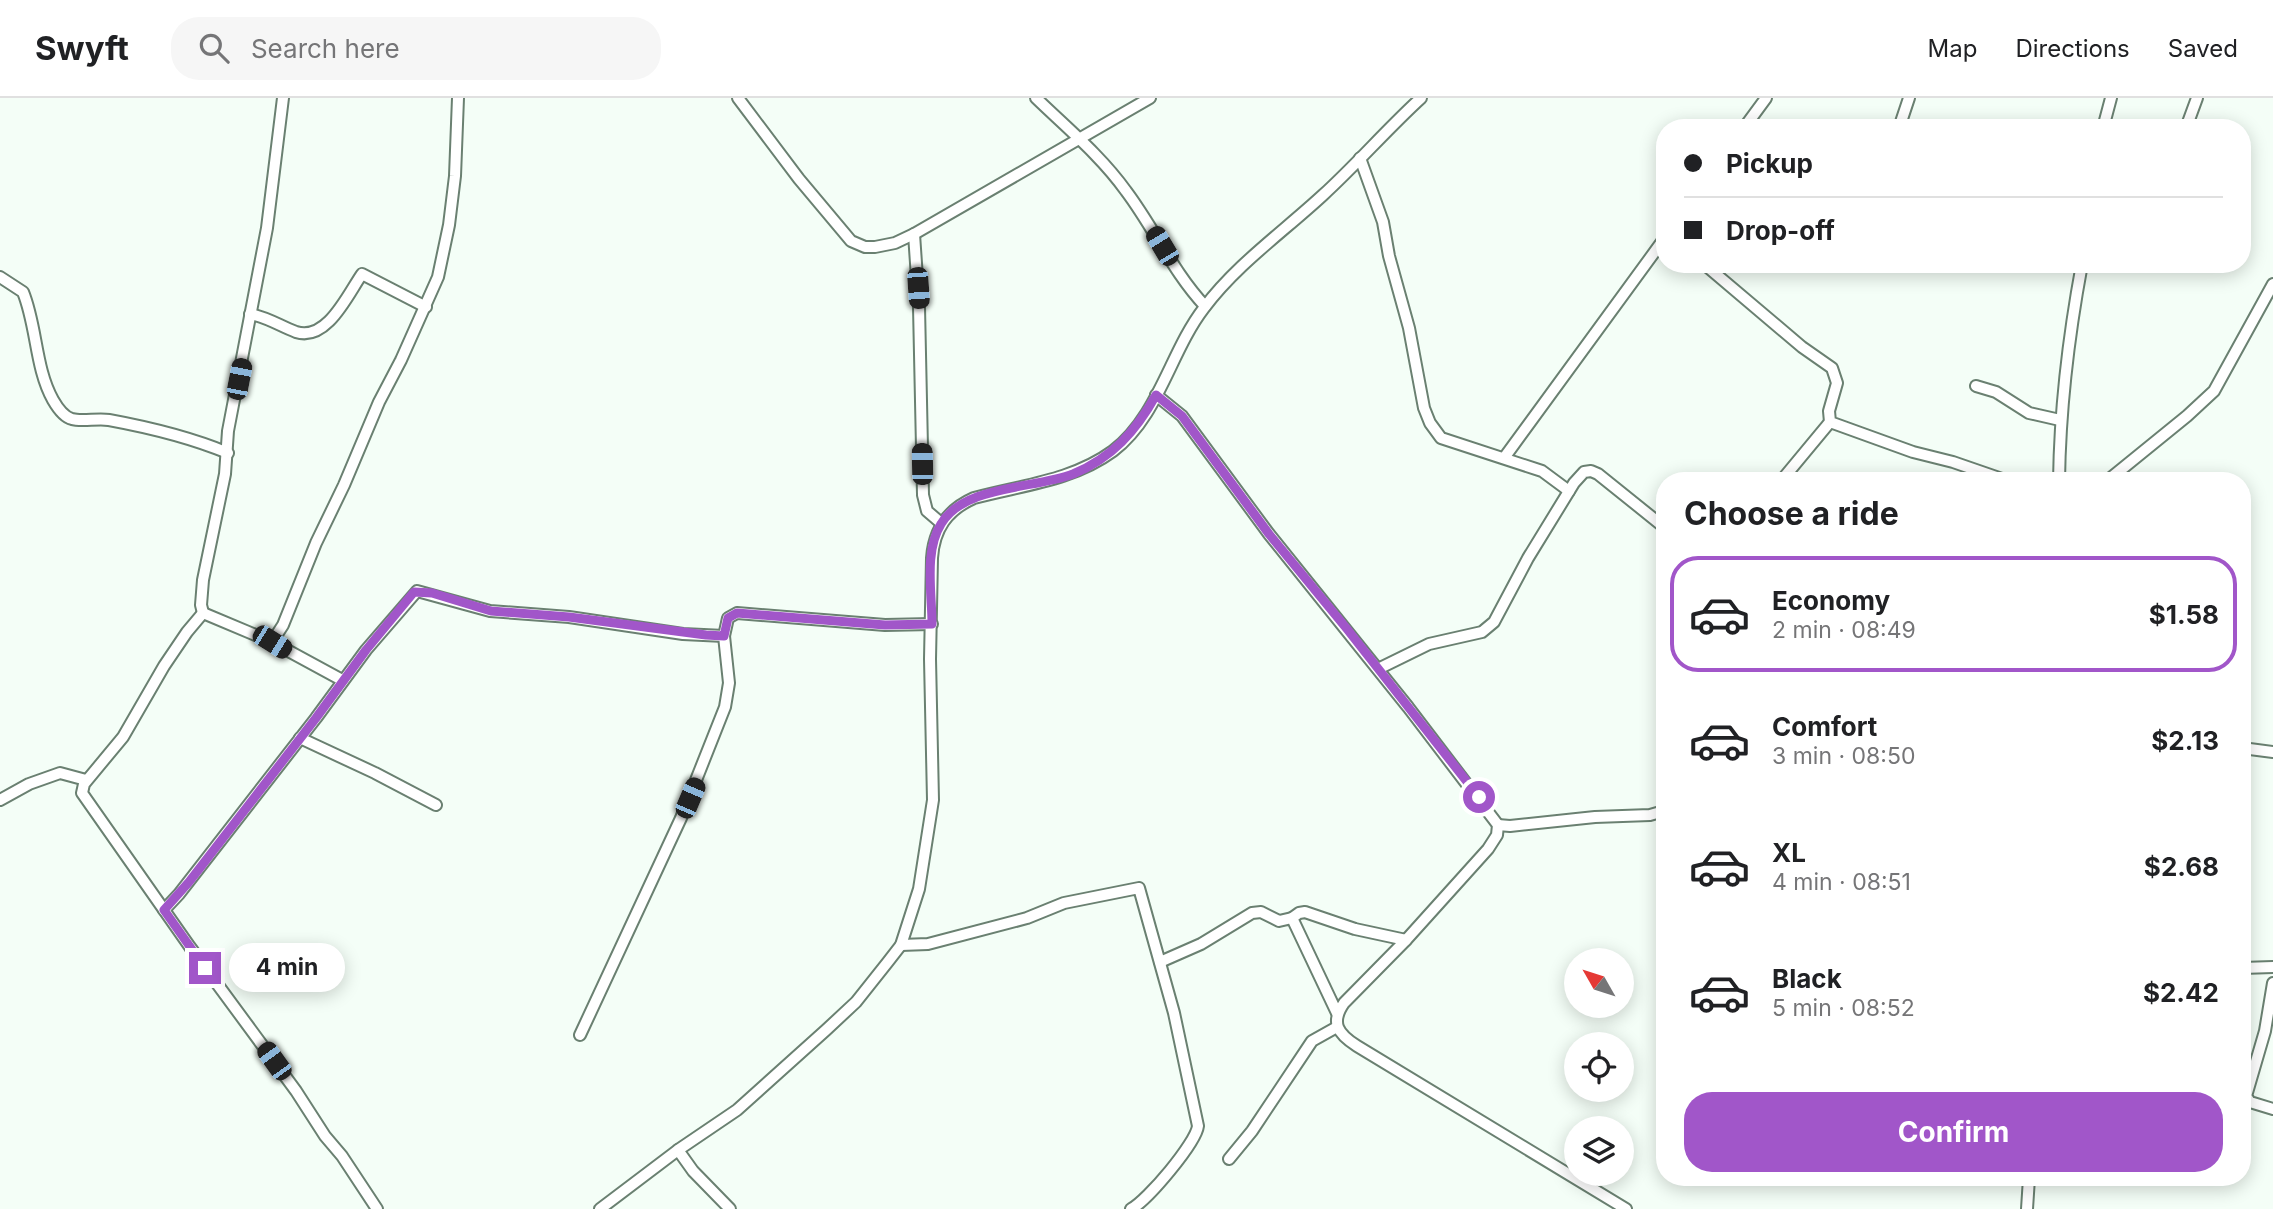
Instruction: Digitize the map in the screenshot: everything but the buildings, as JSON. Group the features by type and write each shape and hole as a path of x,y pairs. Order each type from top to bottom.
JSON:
{"street":[{"path":"203,613 203,580 267,228 283,98"},
{"path":"272,642 283,625 316,542 438,277 449,225 455,176 458,98"},
{"path":"738,98 799,179 851,241 865,247 895,243 914,234 1150,98"},
{"path":"1036,98 1110,169 1127,191 1189,289 1205,306"},
{"path":"600,1209 678,1150 737,1110 856,1002 901,945 919,889 931,824 933,546 941,523 950,512 974,498 1071,475 1100,460 1124,442 1156,395 1183,340 1205,306 1230,279 1329,190 1422,98"},
{"path":"1751,119 1766,98"},
{"path":"1902,119 1909,98"},
{"path":"2105,119 2111,98"},
{"path":"2189,119 2197,98"},
{"path":"1360,158 1381,214 1409,328 1424,408 1430,423 1441,438 1542,471 1569,491"},
{"path":"914,234 919,307 923,495 927,511 941,523"},
{"path":"1504,458 1656,250"},
{"path":"1715,273 1802,347 1832,368 1836,383 1829,411 1830,422 1788,472"},
{"path":"2059,472 2060,420 2071,324 2080,273"},
{"path":"250,314 261,315 295,332 311,333 327,323 362,274 426,307"},
{"path":"0,277 23,292 46,383 53,400 67,416 74,420 98,418 117,421 202,443 228,453"},
{"path":"2118,472 2188,416 2214,391 2273,284"},
{"path":"1976,386 1996,392 2029,413 2060,420"},
{"path":"1156,395 1182,416 1269,534 1489,810 1498,825 1497,835 1488,849 1337,1013"},
{"path":"1830,422 1913,452 1982,472"},
{"path":"1378,669 1429,644 1488,628 1499,615 1528,558 1569,491 1584,472 1594,471 1656,521"},
{"path":"164,910 189,882 342,680 416,591 491,611 569,617 683,634 724,636"},
{"path":"203,613 272,642 342,680"},
{"path":"203,613 164,666 123,737 86,780 82,788 85,799 296,1091 377,1209"},
{"path":"580,1035 681,818 725,707 730,683 724,636 728,618 737,613 885,625 932,624"},
{"path":"300,738 436,805"},
{"path":"2251,749 2273,752"},
{"path":"0,800 29,784 60,773 86,780"},
{"path":"1498,825 1656,813"},
{"path":"901,945 928,944 1027,918 1064,904 1139,888 1182,1044 1198,1129 1148,1197 1131,1209"},
{"path":"1160,962 1201,944 1252,913 1261,912 1279,920 1305,912 1355,929 1406,940"},
{"path":"1292,918 1337,1013 1337,1027 1347,1040 1626,1209"},
{"path":"2251,968 2273,967"},
{"path":"2251,1079 2265,1031 2273,983"},
{"path":"1229,1159 1252,1130 1312,1041 1337,1027"},
{"path":"2251,1102 2273,1109"},
{"path":"678,1150 693,1171 730,1209"},
{"path":"2027,1209 2028,1186"}],"route":[{"path":"205,968 164,910 189,882 316,718 342,680 414,592 432,593 491,611 569,617 683,634 724,636 728,618 737,613 885,625 932,624 933,546 941,523 950,512 974,498 1071,475 1100,460 1124,442 1156,395 1182,416 1230,484 1479,797"}]}
